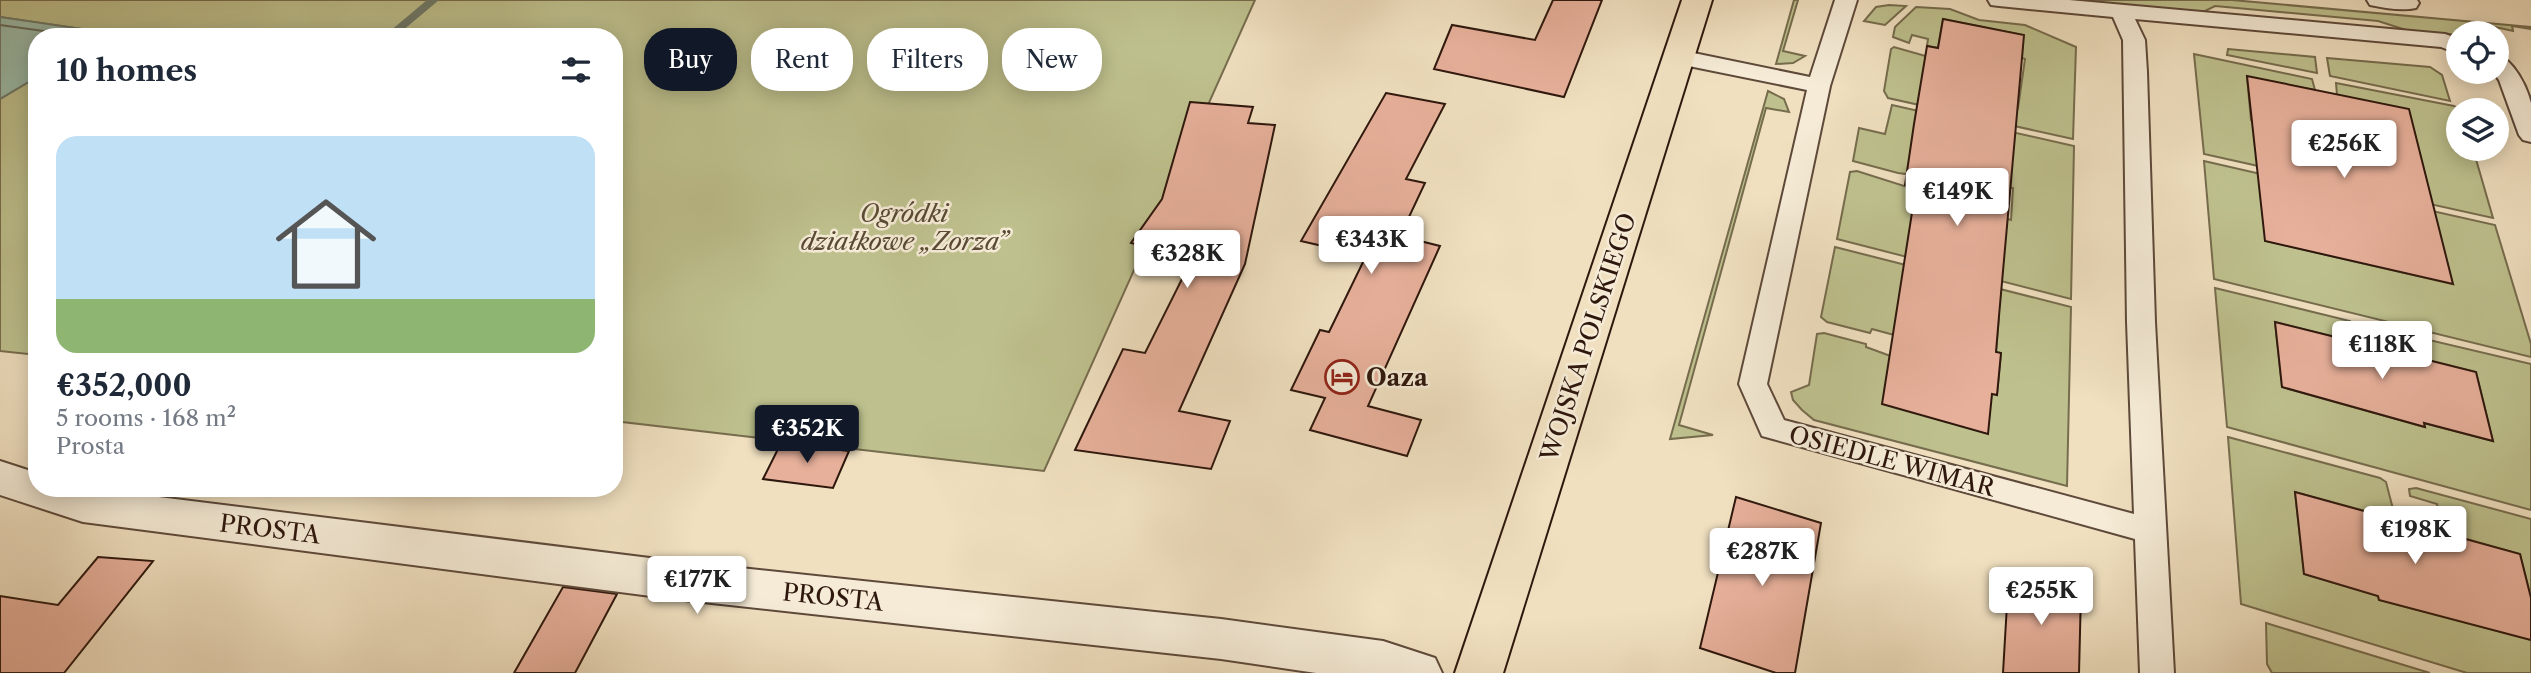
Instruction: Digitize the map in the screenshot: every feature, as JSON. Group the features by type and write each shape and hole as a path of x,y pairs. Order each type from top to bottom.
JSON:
{"main road":[{"name":"WOJSKA POLSKIEGO","path":"1479,673 1698,0"}],"street":[{"name":"PROSTA","path":"0,478 28,487"},
{"name":"PROSTA","path":"58,497 83,505 666,579 1221,639 1383,662 1418,673"}],"lane":[{"name":"OSIEDLE WIMAR","path":"1846,0 1819,86 1753,384 1773,428 2151,531"},
{"path":"1999,0 2432,40 2446,44"},
{"path":"2378,0 2408,3"},
{"path":"2121,11 2134,40 2136,61 2141,322 2157,673"},
{"path":"1679,57 1819,86"},
{"path":"2509,78 2531,135"}],"green space":[{"name":"Ogródki działkowe „Zorza”","path":"0,0 1255,0 1044,471 623,422 623,28 75,28 0,17"},
{"path":"1794,0 1798,0 1783,51 1805,56 1793,63 1776,64"},
{"path":"2070,0 2232,0 2465,21 2446,21 2446,34 2406,30 2378,21 2215,6 2203,12"},
{"path":"1906,6 1885,25 1864,21 1876,7"},
{"path":"1916,7 1950,9 1979,20 2025,25 2076,47 2073,139 1888,98 1884,91 1891,49 1894,47 1936,59 2018,108 2025,59 2022,58 2023,35 1943,19 1938,48 1927,46 1928,39 1912,35 1909,43 1893,37 1895,27"},
{"path":"2509,25 2531,27 2512,26 2513,31 2509,30"},
{"path":"2228,49 2315,57 2317,73 2227,55"},
{"path":"2194,54 2312,79 2315,90 2247,77 2251,120 2304,131 2337,95 2336,83 2446,104 2446,161 2476,161 2493,218 2204,154"},
{"path":"2327,58 2430,67 2442,75 2449,98 2446,100 2330,76"},
{"path":"28,82 28,354 0,351 0,99"},
{"path":"1768,91 1784,99 1789,112 1766,108 1679,425 1713,435 1670,439"},
{"path":"1892,105 2074,146 2071,299 1837,239 1850,172 1857,171 2011,220 2013,188 1898,173 1853,161 1859,128 1885,134"},
{"path":"2204,161 2331,190 2266,241 2452,284 2361,195 2495,225 2531,344 2531,357 2214,279"},
{"path":"1835,247 2071,307 2067,486 1814,420 1802,410 1793,400 1791,392 1809,385 1817,334 1824,333 1866,344 1866,347 1997,395 2001,353 1996,352 1999,316 1894,335 1872,329 1870,333 1827,322 1821,317"},
{"path":"2215,288 2350,321 2356,342 2275,322 2282,387 2424,427 2424,423 2493,441 2476,372 2409,355 2404,334 2531,364 2531,510 2227,427"},
{"path":"2228,437 2380,478 2386,482 2393,509 2389,509 2391,518 2295,492 2304,574 2378,596 2379,600 2531,640 2531,673 2467,673 2241,604"},
{"path":"2416,488 2531,519 2531,598 2520,554 2420,526 2418,512 2440,518 2437,504 2410,496 2409,489"},
{"path":"2266,623 2430,673 2272,673 2267,664"}],"water":[{"path":"0,17 76,28 28,28 28,82 0,99"}],"building":[{"path":"1553,0 1602,0 1564,97 1434,69 1452,25 1535,40"},
{"path":"1943,19 2024,35 1996,352 2001,353 1997,395 1992,394 1988,434 1882,404 1916,187 1905,185 1914,124 1927,46 1938,48"},
{"path":"2247,76 2409,109 2453,284 2265,241"},
{"path":"1386,93 1445,104 1406,179 1425,183 1400,236 1440,246 1368,406 1421,420 1407,456 1310,430 1325,398 1291,390 1320,330 1329,332 1366,256 1301,241"},
{"path":"1190,102 1253,107 1248,123 1275,125 1245,264 1179,411 1230,421 1211,469 1075,450 1123,349 1145,353 1192,259 1131,243 1162,199"},
{"path":"2275,322 2476,372 2493,441 2424,423 2425,427 2282,387"},
{"path":"781,443 849,451 833,488 763,479"},
{"path":"2295,492 2520,554 2531,598 2531,640 2379,600 2378,596 2304,574"},
{"path":"1736,497 1821,523 1795,673 1776,673 1700,648"},
{"path":"98,557 153,561 64,673 0,673 0,596 58,605"},
{"path":"2009,570 2081,592 2079,673 2003,673"},
{"path":"563,587 617,594 575,673 514,673"}],"waterway":[{"path":"399,28 434,0"}],"place":[{"name":"Oaza","path":"1342,377"}]}
